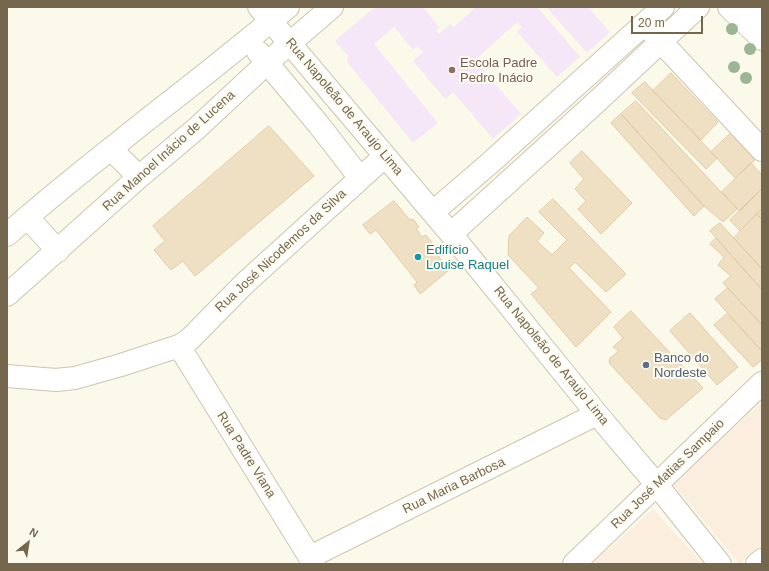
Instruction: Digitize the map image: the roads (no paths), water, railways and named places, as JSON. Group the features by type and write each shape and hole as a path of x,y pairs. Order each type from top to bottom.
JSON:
{"street":[{"path":"7,234 111,149 248,41 265,14 288,7"},
{"name":"Rua Manoel Inácio de Lucena","path":"7,295 139,177 197,128 268,62 332,7"},
{"path":"433,212 490,164 663,7"},
{"path":"451,234 698,7"},
{"path":"729,7 762,39"},
{"path":"755,7 762,14"},
{"name":"Rua Napoleão de Araujo Lima","path":"265,14 433,212 720,564"},
{"path":"644,24 762,150"},
{"path":"248,41 268,62 360,178"},
{"path":"111,149 139,177"},
{"name":"Rua José Nicodemos da Silva","path":"179,346 190,338 244,284 385,156"},
{"path":"27,217 58,251"},
{"path":"7,376 56,380 75,378 179,346"},
{"name":"Rua Padre Viana","path":"179,346 312,561"},
{"name":"Rua José Matias Sampaio","path":"574,564 762,384"},
{"name":"Rua Maria Barbosa","path":"312,561 598,414"},
{"path":"757,564 762,560"}],"place":[{"name":"Escola Padre Pedro Inácio","path":"452,70"},
{"name":"Edifício Louise Raquel","path":"418,257"},
{"name":"Banco do Nordeste","path":"646,365"}]}
